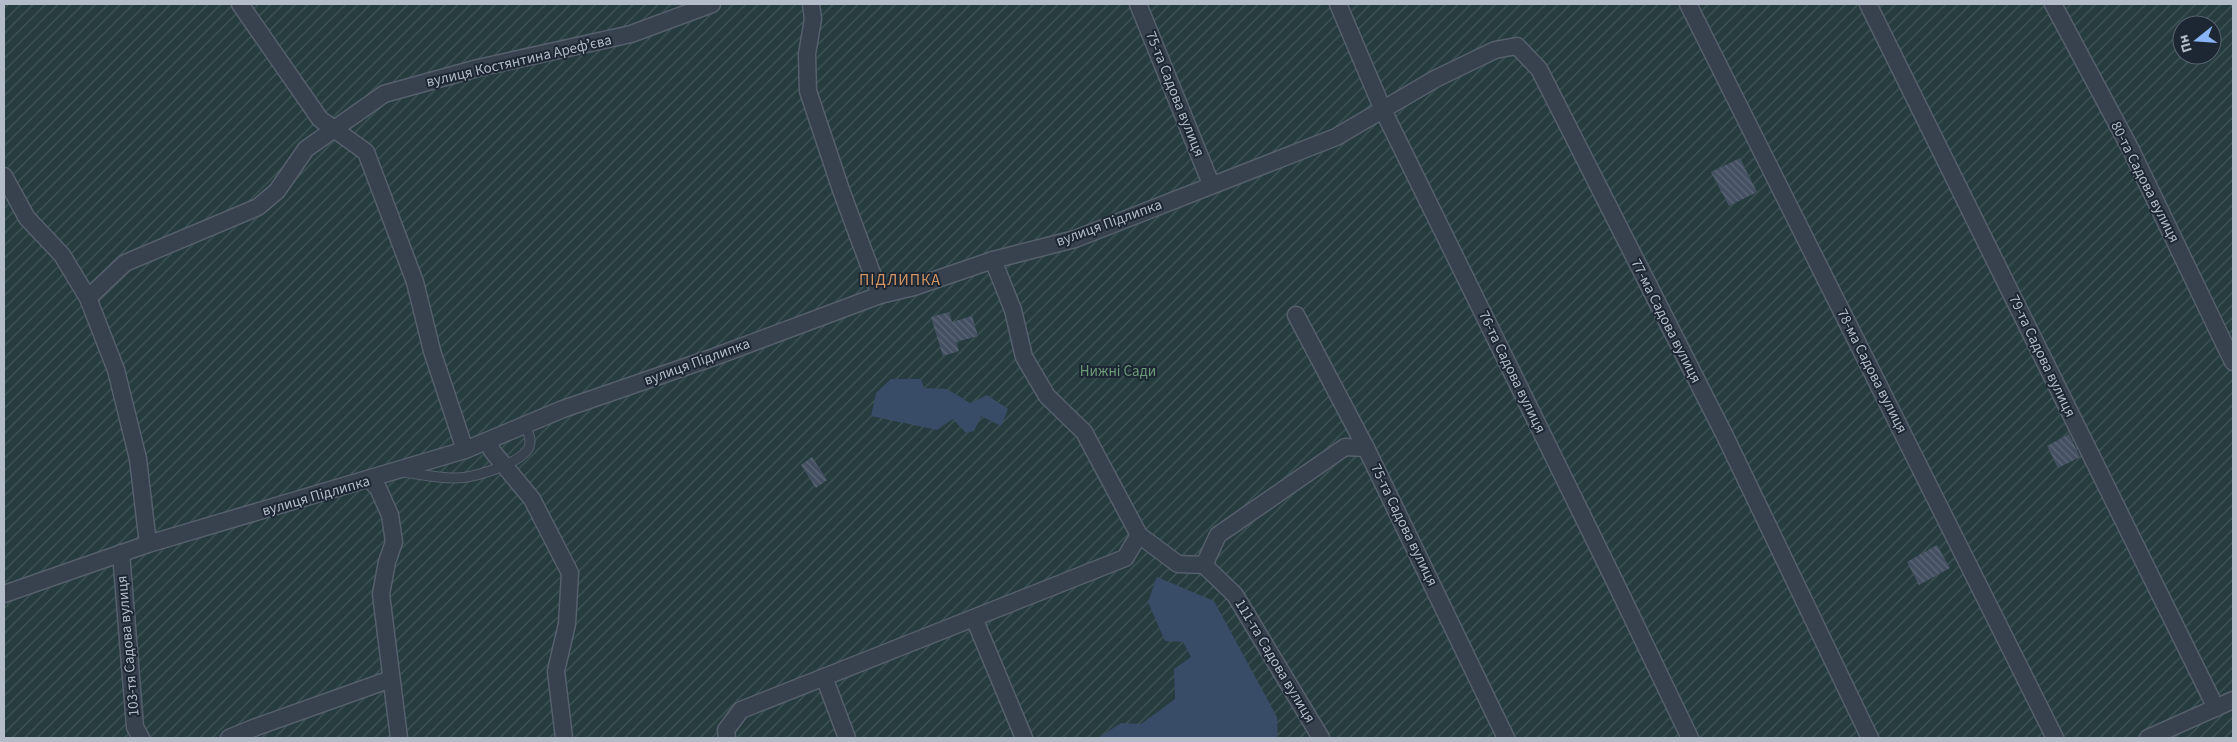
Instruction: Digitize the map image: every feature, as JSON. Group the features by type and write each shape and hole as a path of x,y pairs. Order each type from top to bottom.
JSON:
{"street":[{"path":"240,4 320,119 366,152 415,282 432,351 465,450"},
{"name":"вулиця Костянтина Арефʼєва","path":"88,298 125,263 258,207 277,192 306,149 333,128 384,94 478,68 631,34 712,4"},
{"path":"811,4 812,19 807,54 808,91 841,190 880,295"},
{"name":"75-та Садова вулиця","path":"1138,4 1211,184"},
{"name":"76-та Садова вулиця","path":"1338,4 1383,110 1613,577 1690,738"},
{"name":"78-ма Садова вулиця","path":"1688,4 2055,738"},
{"name":"79-та Садова вулиця","path":"1868,4 2216,708"},
{"name":"80-та Садова вулиця","path":"2053,4 2131,150 2233,362"},
{"name":"77-ма Садова вулиця","path":"1383,110 1435,79 1495,50 1517,46 1539,69 1725,436 1870,738"},
{"name":"вулиця Підлипка","path":"4,594 148,544 370,480 465,450 563,409 706,360 880,295 914,287 993,260 1075,238 1336,137 1383,110"},
{"path":"4,176 27,218 62,255 88,298 116,370 138,459 148,544"},
{"path":"993,260 1013,310 1024,357 1046,396 1084,432 1139,535 1178,564 1204,565 1218,535 1345,447 1366,448"},
{"name":"75-та Садова вулиця","path":"1296,315 1366,448 1506,738"},
{"path":"487,441 503,465 532,499 570,573 567,624 556,671 564,738"},
{"path":"370,480 378,488 390,514 394,542 387,562 380,594 398,738"},
{"path":"726,734 741,710 1124,558 1139,535"},
{"name":"103-тя Садова вулиця","path":"120,553 135,727 141,738"},
{"name":"111-та Садова вулиця","path":"1204,565 1235,595 1321,738"},
{"path":"974,618 1024,738"},
{"path":"824,677 847,738"},
{"path":"229,738 256,726 391,679"},
{"path":"2148,738 2233,700"}],"lane":[{"path":"398,471 453,478 474,475 503,465 523,455 530,445 525,425"}],"green space":[{"name":"Нижні Сади","path":"4,4 2233,4 2233,738 4,738"}],"water":[{"path":"891,379 921,379 924,388 947,389 970,403 987,395 1008,409 1001,426 981,416 974,431 966,433 953,419 937,430 871,416 876,393"},
{"path":"1157,577 1214,601 1277,717 1278,738 1098,738 1121,723 1141,724 1175,699 1174,669 1191,657 1183,642 1165,641 1148,602"}],"building":[{"path":"1740,158 1757,192 1729,206 1711,172"},
{"path":"949,312 952,322 972,316 978,336 956,342 959,351 943,356 931,317"},
{"path":"2069,434 2080,457 2058,468 2047,446"},
{"path":"812,457 827,480 816,488 801,465"},
{"path":"1937,545 1950,568 1919,585 1907,562"}],"district":[{"name":"ПІДЛИПКА","path":"900,280"}]}
